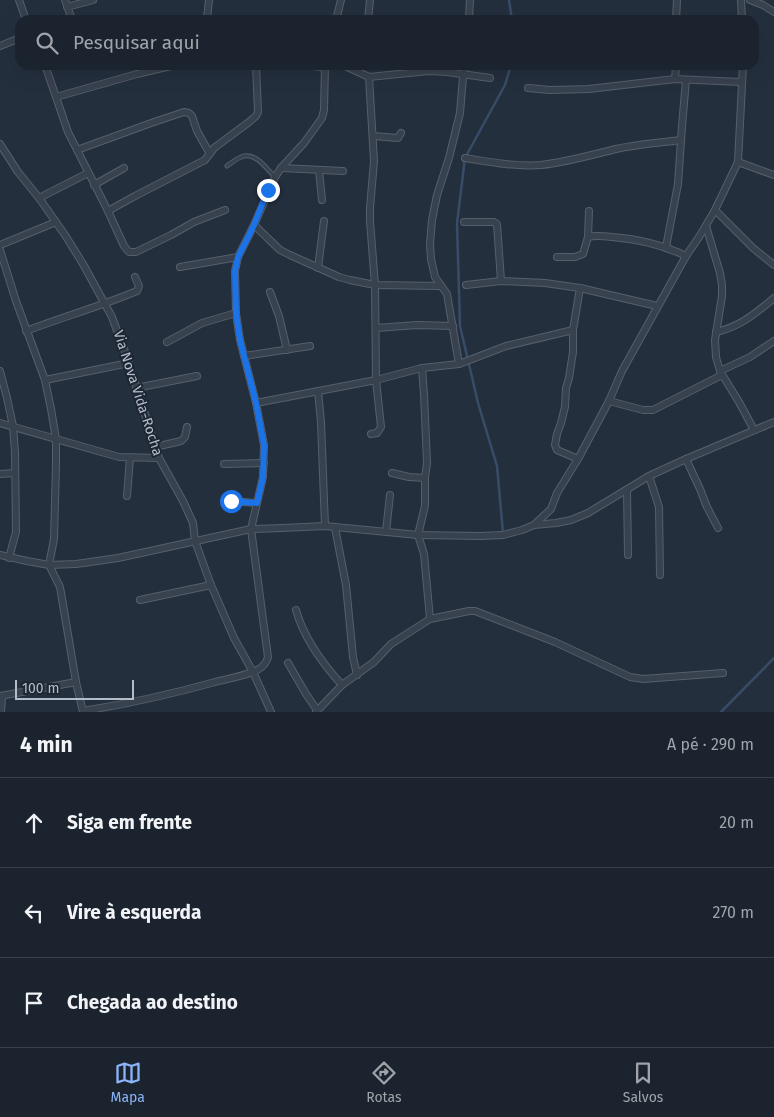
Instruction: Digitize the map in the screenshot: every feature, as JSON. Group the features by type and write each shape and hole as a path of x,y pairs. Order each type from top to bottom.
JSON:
{"street":[{"path":"19,0 24,15"},
{"path":"70,15 66,3 90,0"},
{"path":"208,0 208,15"},
{"path":"337,15 340,0"},
{"path":"368,15 370,0"},
{"path":"469,15 470,0"},
{"path":"676,15 677,0"},
{"path":"741,0 742,15"},
{"path":"750,0 774,12"},
{"path":"0,46 15,40"},
{"path":"47,70 68,132 124,246 129,252 136,252 194,222 226,210"},
{"path":"56,97 154,70"},
{"path":"108,211 205,160 214,148 256,116 258,112 256,70"},
{"path":"0,250 26,331 45,380 56,439 54,538 49,565 60,587 83,712 204,685 252,672 263,666 267,662 268,657 251,529 263,477 264,445 256,403 240,340 236,313 235,271 238,257 275,177 322,118 324,110 325,70"},
{"path":"354,70 369,77 429,71 490,78"},
{"path":"459,364 447,294 435,277 430,244 437,195 449,158 460,113 463,70"},
{"path":"675,79 676,70"},
{"path":"534,525 551,509 557,494 609,401 622,371 657,306 715,210 738,162 743,70"},
{"path":"369,77 374,171 370,215 375,285 376,380 381,427 377,433 371,434"},
{"path":"528,88 550,90 589,89 675,79 742,82"},
{"path":"666,247 678,184 686,80"},
{"path":"77,150 184,112 192,116 197,131 210,154"},
{"path":"373,136 398,138 402,133"},
{"path":"465,158 506,164 540,165 617,149 681,140"},
{"name":"Via Nova Vida-Rocha","path":"0,144 18,172 56,222 83,264 115,322 159,458 193,523 195,541 211,585 234,638 271,712"},
{"path":"738,162 774,175"},
{"path":"94,184 124,168"},
{"path":"281,168 343,171"},
{"path":"319,170 322,200"},
{"path":"39,198 88,173"},
{"path":"715,210 753,248 772,261"},
{"path":"558,257 575,257 584,254 588,237 589,211"},
{"path":"318,268 324,221"},
{"path":"0,245 56,222"},
{"path":"464,222 494,222 497,224 501,281"},
{"path":"254,225 280,250 318,268 350,280 375,285 441,286"},
{"path":"706,226 722,285 715,340 716,357 721,373 754,430"},
{"path":"588,237 630,238 666,247 686,256"},
{"path":"180,267 238,257"},
{"path":"26,331 106,304 137,291 139,286 135,277"},
{"path":"466,285 501,281 545,283 580,288 657,306"},
{"path":"578,459 557,450 555,445 565,406 566,388 573,352 573,330 580,288"},
{"path":"270,292 279,316 287,350"},
{"path":"716,332 727,330 741,323 774,298"},
{"path":"167,342 202,323 236,313"},
{"path":"376,328 417,325 453,326"},
{"path":"256,403 376,380 422,368 459,364 506,346 573,330"},
{"path":"609,401 643,410 650,410 750,357 774,341"},
{"path":"244,356 310,346"},
{"path":"45,380 128,363"},
{"path":"422,368 427,463 425,506 418,535 424,554 430,619"},
{"path":"0,371 13,426 15,452 16,532 9,558"},
{"path":"136,388 197,376"},
{"path":"318,391 325,526"},
{"path":"0,555 49,565 76,564 118,558 251,529 325,526 418,535 503,535 534,525 571,520 588,514 649,476 774,422"},
{"path":"0,423 119,457 159,458"},
{"path":"155,447 181,441 185,437 187,427"},
{"path":"128,496 130,458"},
{"path":"686,459 718,528"},
{"path":"224,464 264,463"},
{"path":"0,474 15,473"},
{"path":"392,473 425,478"},
{"path":"649,476 659,507 660,575"},
{"path":"627,490 628,555"},
{"path":"386,532 390,494"},
{"path":"231,501 257,503"},
{"path":"334,528 346,585 353,657 357,675"},
{"path":"140,600 211,585"},
{"path":"296,610 306,637 322,663 342,685"},
{"path":"288,663 316,711 342,685 374,662 392,644 430,619 475,611 554,642 630,676 643,679 723,674"},
{"path":"2,712 1,696 76,682"}],"lane":[{"path":"227,166 242,156 256,157 275,177"}],"waterway":[{"path":"509,0 511,15"},
{"path":"503,533 497,466 478,403 460,326 457,223 465,158 505,85 510,70"},
{"path":"721,712 774,658"}],"route":[{"path":"231,501 257,503 263,477 264,445 256,403 240,340 236,313 235,271 238,257 254,225 268,190"}]}
